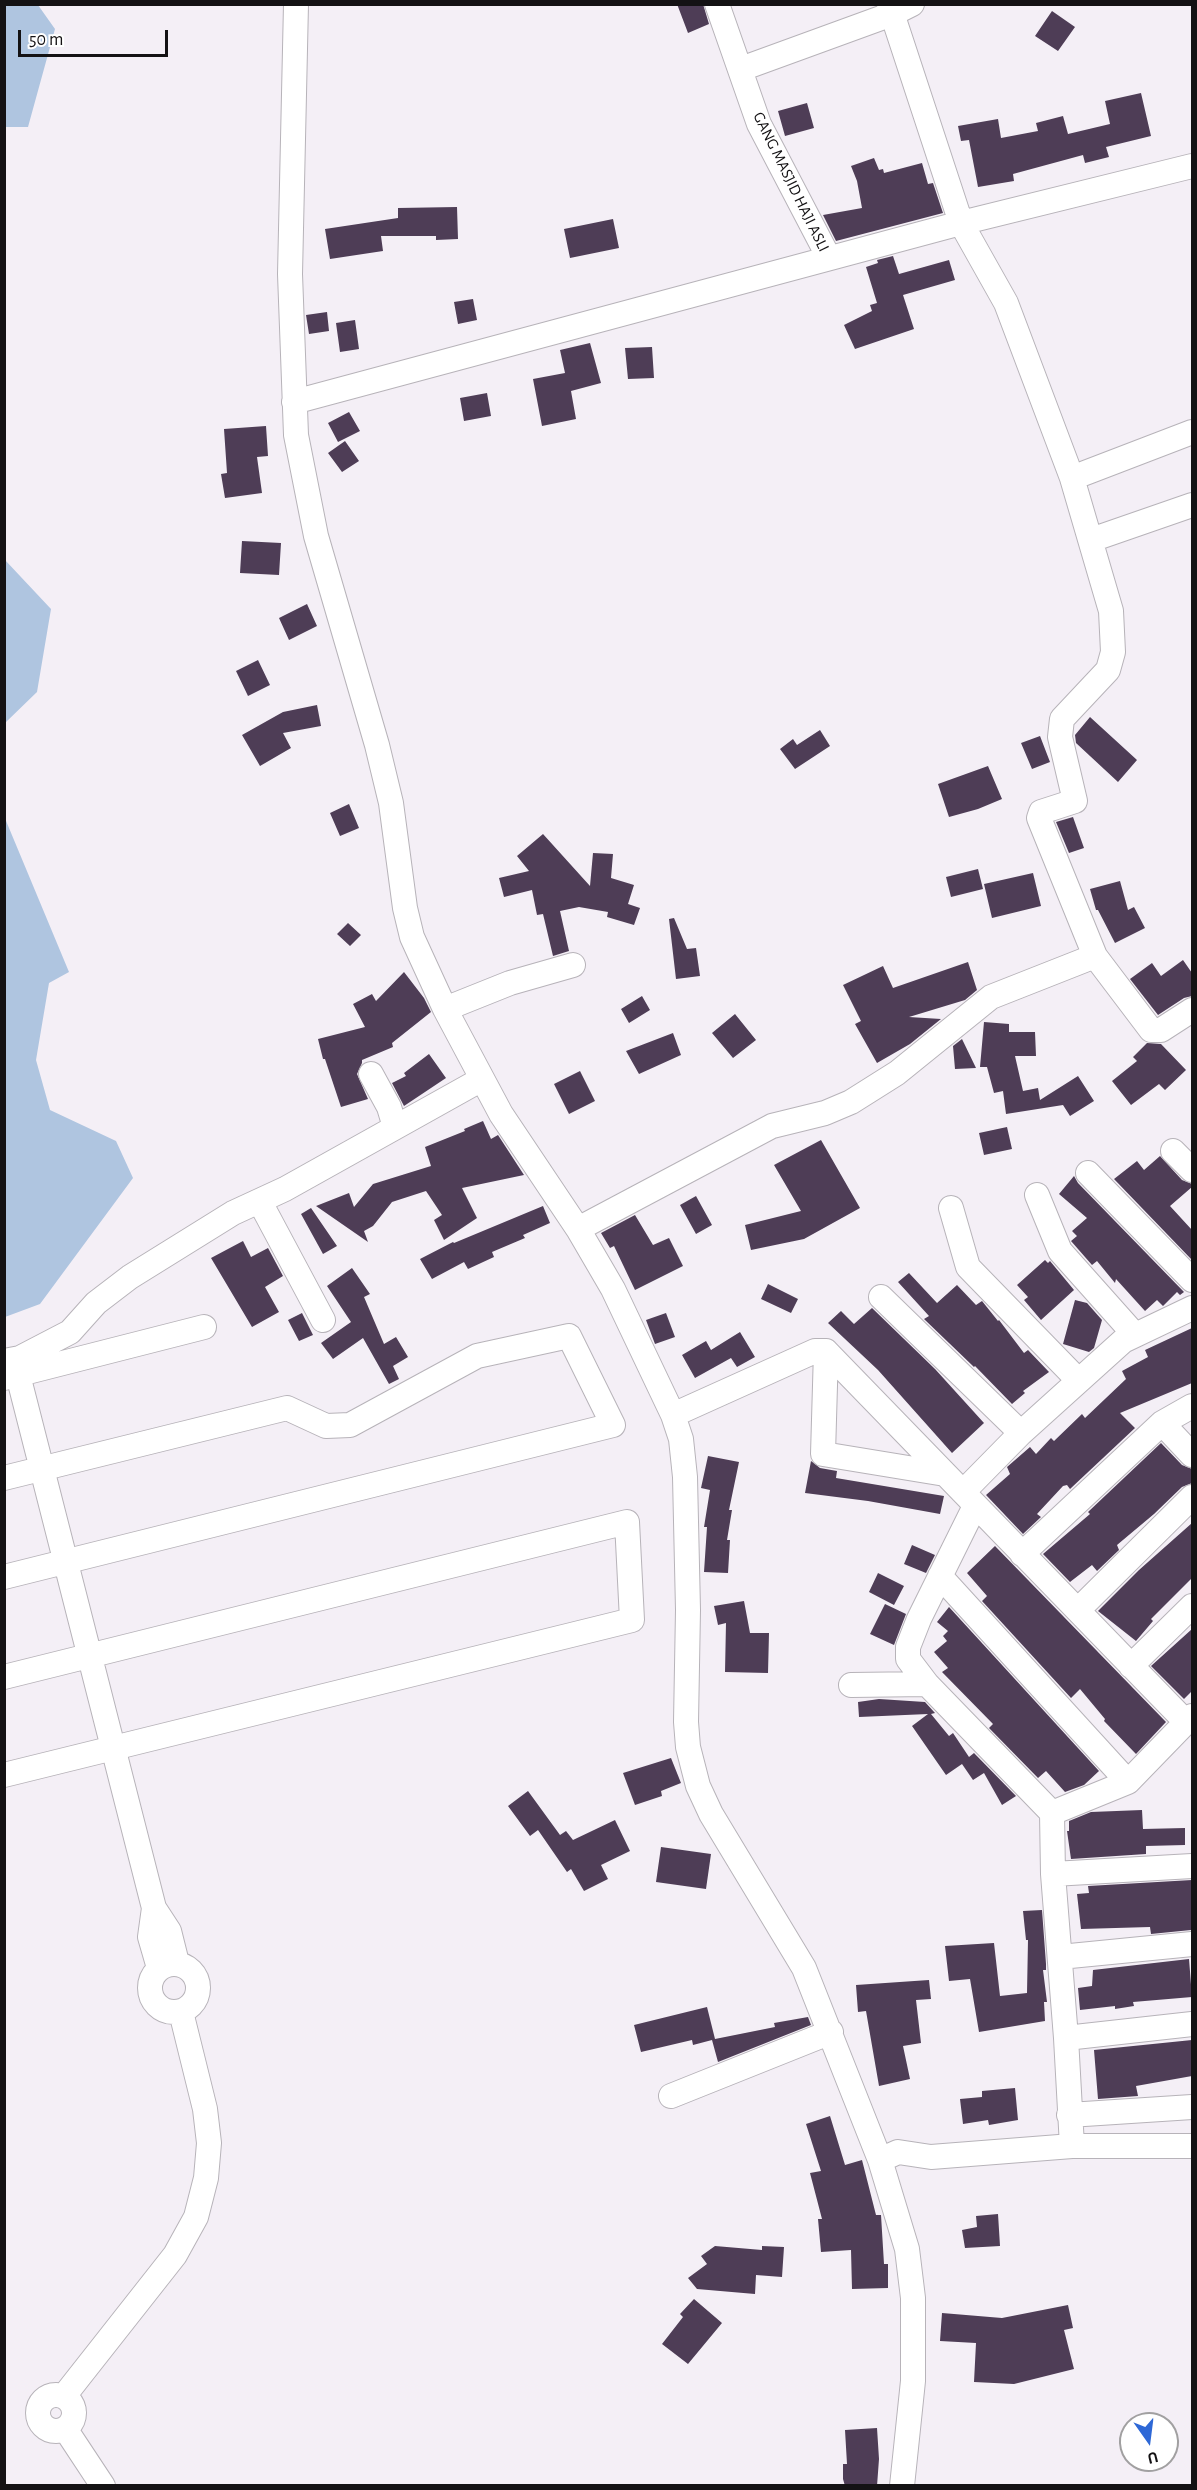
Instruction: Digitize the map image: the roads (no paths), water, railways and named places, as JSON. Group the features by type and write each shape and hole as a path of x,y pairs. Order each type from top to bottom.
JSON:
{"street":[{"path":"296,4 290,274 296,435 316,536 392,803 405,908 412,937 445,1009 501,1114 578,1229 613,1289 673,1415 681,1439 685,1477 688,1747 698,1786 711,1814 792,1945 831,2032 880,2160 907,2249 913,2298 913,2381 902,2486"},
{"name":"GANG MASJID HAJI ASLI","path":"717,4 759,124 829,258"},
{"path":"741,69 898,8 961,223 1006,303 1072,478 1111,611 1113,652 1108,670 1062,718 1060,737 1075,801 1038,815 1095,956 1151,1030 1161,1030 1192,1010"},
{"path":"294,402 961,223 1192,166"},
{"path":"1072,478 1192,432"},
{"path":"1091,540 1192,505"},
{"path":"578,1229 772,1126 825,1113 851,1102 897,1073 991,997 1095,956"},
{"path":"445,1009 510,983 573,965"},
{"path":"371,1074 389,1107 394,1126"},
{"path":"9,1371 20,1358 70,1332 96,1303 130,1277 233,1213 260,1202 317,1172 394,1126 427,1111 482,1079"},
{"path":"1173,1151 1192,1170"},
{"path":"1088,1173 1192,1280"},
{"path":"1037,1195 1060,1251 1134,1334"},
{"path":"260,1202 323,1320"},
{"path":"951,1208 968,1267 1078,1380"},
{"path":"881,1297 1021,1433"},
{"path":"1072,2146 1053,1874 1052,1813 927,1684 908,1659 908,1647 940,1576 969,1499 1021,1433 1123,1341 1192,1308"},
{"path":"9,1371 204,1327"},
{"path":"4,1478 287,1408 326,1426 350,1425 477,1356 569,1336 613,1425 4,1577"},
{"path":"673,1415 815,1351 826,1352 1131,1666 1189,1719 1128,1782 1052,1813"},
{"path":"826,1352 823,1454 945,1474"},
{"path":"9,1371 42,1469 154,1908 150,1937 168,1966 192,1971 198,1980 199,1990 193,2004 181,2012 168,2012 156,2005 150,1993 151,1979 168,1966"},
{"path":"1022,1554 1162,1424 1192,1406"},
{"path":"1162,1424 1192,1455"},
{"path":"1077,1611 1192,1497"},
{"path":"4,1677 627,1522 632,1620 4,1775"},
{"path":"940,1576 1128,1782"},
{"path":"1131,1666 1192,1606"},
{"path":"851,1685 927,1684"},
{"path":"1053,1874 1192,1866"},
{"path":"1060,1957 1192,1944"},
{"path":"64,2396 175,2255 196,2217 206,2178 209,2144 205,2109 181,2012"},
{"path":"1066,2038 1192,2024"},
{"path":"672,2096 831,2032"},
{"path":"1069,2115 1192,2107"},
{"path":"880,2160 898,2152 931,2157 1072,2146 1192,2146"},
{"path":"52,2395 64,2396 74,2406 75,2420 66,2430 53,2432 42,2426 37,2414 41,2402 52,2395"},
{"path":"66,2430 103,2486"}],"water":[{"path":"4,5 38,5 55,29 28,127 5,127"},
{"path":"5,560 51,609 37,692 5,723"},
{"path":"4,816 69,972 49,983 36,1060 50,1110 116,1141 133,1178 40,1304 5,1317"}]}
